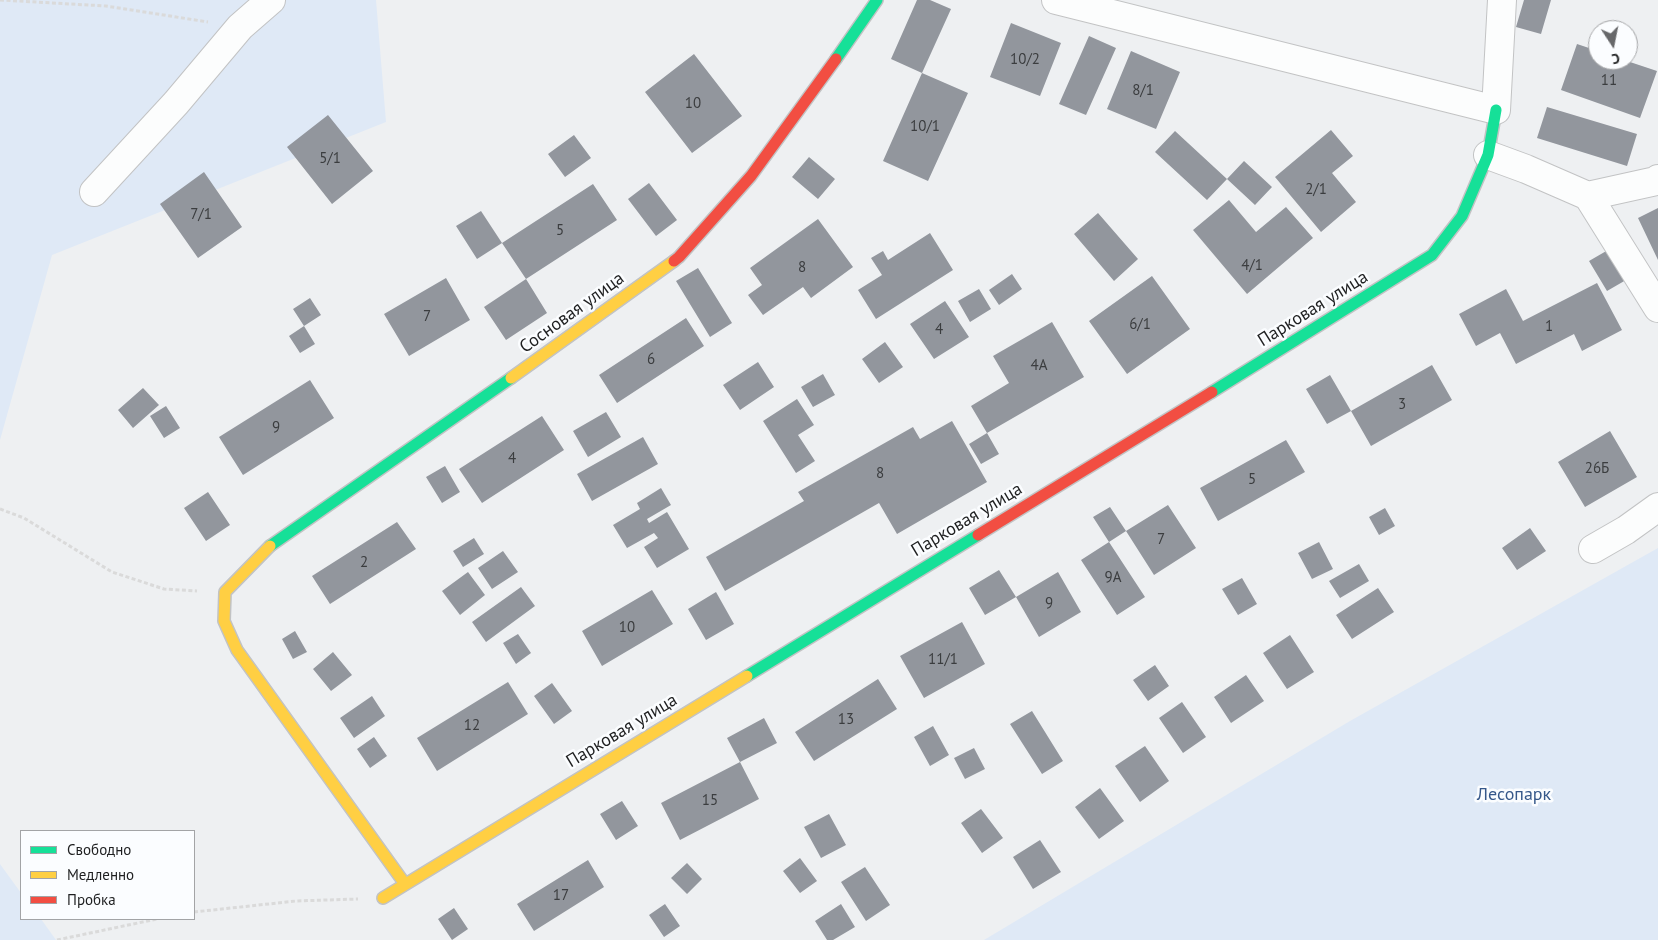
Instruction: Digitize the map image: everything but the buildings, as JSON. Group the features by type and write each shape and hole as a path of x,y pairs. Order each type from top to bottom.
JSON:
{"street":[{"path":"94,192 176,103 240,27 271,0"},
{"name":"Сосновая улица","path":"225,592 268,547 548,352 679,257 751,176 820,83 877,0"},
{"path":"1056,0 1496,110 1502,0"},
{"name":"Парковая улица","path":"383,898 1275,354 1432,255 1462,216 1488,155 1496,110"},
{"path":"1488,155 1588,196 1658,308"},
{"path":"1588,196 1658,179"},
{"path":"1593,549 1626,530 1658,507"},
{"path":"225,592 224,621 236,650 405,884"}],"path":[{"path":"0,0 106,6 240,27"},
{"path":"0,509 24,518 112,572 164,589 225,592"},
{"path":"195,912 296,901 383,898"},
{"path":"57,940 152,920"}],"green space":[{"path":"0,0 376,0 386,122 52,255 0,440"},
{"name":"Лесопарк","path":"1658,548 1658,940 984,940 1350,721"},
{"path":"0,864 20,892 20,920 42,920 56,940 0,940"}],"traffic: fast":[{"path":"836,59 877,0"},
{"path":"1212,392 1432,255 1462,216 1488,155 1496,110"},
{"path":"270,546 511,378"},
{"path":"747,676 978,535"}],"traffic: slow":[{"path":"511,378 674,261"},
{"path":"270,546 225,592 224,621 237,650 405,884"},
{"path":"383,898 747,676"}],"traffic: jam":[{"path":"674,261 751,176 836,59"},
{"path":"978,535 1212,392"}]}
